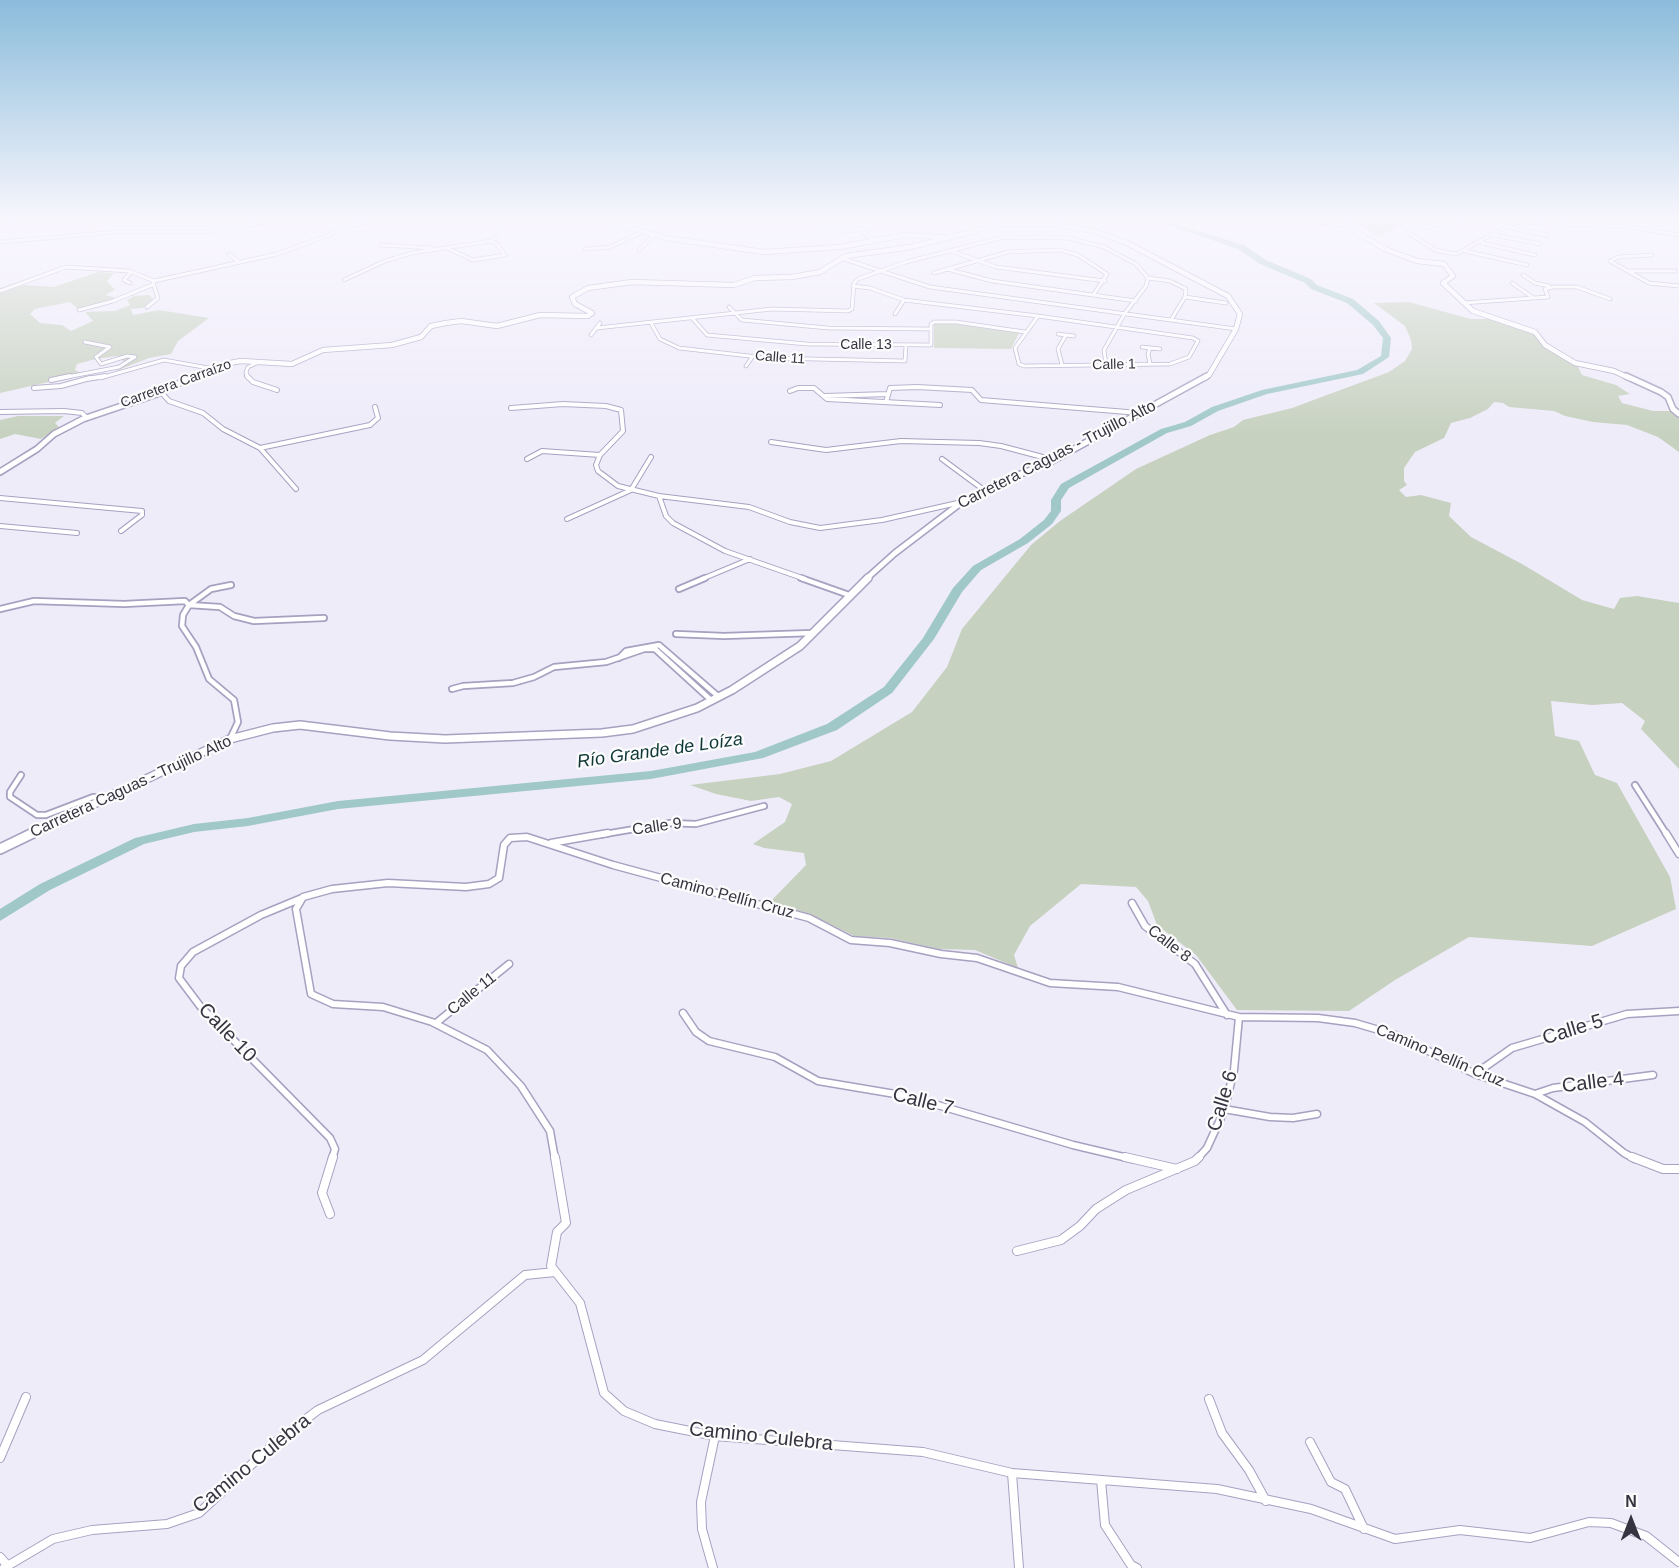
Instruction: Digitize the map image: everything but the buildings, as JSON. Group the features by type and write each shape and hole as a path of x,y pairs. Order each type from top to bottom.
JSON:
{"street":[{"path":"79,310 113,301 135,291"},
{"path":"147,307 158,298 156,291"},
{"name":"Carretera Carraízo","path":"0,472 37,449 54,434 87,418 161,392 214,369 241,361 292,364 323,350 392,345 421,337 431,326 446,322 461,321 497,326 540,315 588,316 592,313 575,304 572,297 579,291"},
{"path":"597,328 790,308 848,311 852,309 853,291"},
{"path":"879,291 904,300 1116,328"},
{"path":"961,291 1236,329 1240,314 1234,302 1218,291"},
{"path":"1072,291 1136,301"},
{"path":"1106,365 1104,350 1125,313 1141,291"},
{"path":"1171,320 1185,297 1186,291"},
{"path":"1451,291 1477,313 1534,333 1545,345 1575,363 1614,371 1661,392 1668,397 1671,407 1679,414"},
{"path":"1523,291 1534,298"},
{"path":"1463,303 1548,297 1546,291"},
{"path":"1588,291 1610,299"},
{"path":"1185,297 1226,303"},
{"path":"895,314 904,300"},
{"path":"729,307 742,320 793,325 931,329 931,324 934,322 956,322 1025,332 1038,316"},
{"name":"Calle 13","path":"693,319 707,335 807,344 931,345 931,329"},
{"path":"591,335 600,322"},
{"name":"Calle 11","path":"651,323 660,339 679,348 753,356 816,360 905,361 906,345"},
{"name":"Calle 1","path":"1025,332 1015,348 1019,364 1062,366 1183,361 1188,357 1197,341 1193,338 1116,328"},
{"name":"Carretera Caguas - Trujillo Alto","path":"0,849 231,739 273,728 300,725 390,736 445,739 602,733 633,729 673,717 712,701 800,646 849,595 909,541 962,502 1054,460 1209,375 1236,329"},
{"path":"1058,334 1074,336"},
{"path":"1062,366 1058,349 1066,335"},
{"path":"34,388 61,386 87,379 119,367 135,357 127,356 100,364 96,357 110,347 85,342"},
{"path":"1142,347 1160,349"},
{"path":"1150,348 1148,354 1150,364"},
{"path":"746,366 753,356"},
{"path":"87,379 99,378 164,360 214,369"},
{"path":"261,361 248,368 246,372 248,378 277,390"},
{"path":"51,380 119,367"},
{"path":"886,402 890,388 893,387 972,390 981,400 1139,413"},
{"path":"790,391 798,388 814,388 827,399 940,405"},
{"path":"161,392 169,401 203,413 223,429 260,448 296,489"},
{"path":"824,396 888,394"},
{"path":"511,408 563,404 606,406 621,410 623,431 600,455 596,465 598,471 609,481 630,490 659,496 749,507 790,522 820,528 901,517 962,502"},
{"path":"260,448 370,425 378,418 375,407"},
{"path":"0,412 64,411 82,413 87,418"},
{"path":"771,442 826,450 901,441 979,443 1001,446 1054,460"},
{"path":"527,459 543,451 600,455"},
{"path":"567,519 630,490 651,457"},
{"path":"942,459 984,490"},
{"path":"659,496 666,516 673,523 725,551 849,595"},
{"path":"0,498 142,511 142,515 122,531"},
{"path":"0,526 77,533"},
{"path":"679,589 750,559"},
{"path":"231,585 211,590 189,605 183,615 182,626 196,647 209,679 234,700 238,722 231,739"},
{"path":"0,609 34,601 54,600 124,604 185,602 189,605 220,607 234,616 254,621 324,618"},
{"path":"676,634 723,636 812,633"},
{"path":"619,658 626,651 659,645 719,697"},
{"path":"452,689 463,686 513,683 534,677 554,667 619,658 655,649 712,701"},
{"path":"21,775 10,792 10,797 37,815 46,815 93,797 108,798"},
{"path":"1635,785 1679,854"},
{"name":"Calle 9","path":"548,843 602,836 670,823 696,824 764,806"},
{"name":"Camino Pellín Cruz","path":"303,897 332,889 388,883 466,887 489,884 499,878 504,845 510,838 526,837 613,865 809,918 851,940 890,943 941,954 977,958 1050,983 1118,987 1239,1017 1345,1020 1396,1035 1475,1074 1535,1094 1585,1122 1624,1153 1645,1164 1663,1169 1679,1169"},
{"path":"303,897 296,909 296,920 311,994 333,1004 383,1007 436,1023 487,1050 521,1086 550,1131 566,1223 557,1232 551,1266 555,1272"},
{"name":"Calle 10","path":"303,897 261,915 193,952 181,966 179,978 200,1006 330,1138 335,1149 322,1193 330,1214"},
{"name":"Calle 8","path":"1132,903 1145,926 1195,964 1227,1015"},
{"name":"Calle 11","path":"436,1023 509,964"},
{"name":"Calle 5","path":"1475,1074 1512,1048 1627,1014 1679,1011"},
{"name":"Calle 7","path":"682,1013 696,1032 709,1041 775,1057 819,1081 907,1096 1073,1144 1177,1169"},
{"name":"Calle 6","path":"1017,1251 1061,1240 1080,1226 1096,1209 1126,1190 1196,1161 1207,1148 1224,1109 1234,1070 1239,1017"},
{"name":"Calle 4","path":"1535,1094 1553,1088 1653,1076"},
{"path":"1224,1109 1270,1117 1293,1118 1317,1114"},
{"name":"Camino Culebra","path":"5,1566 53,1539 92,1530 167,1524 199,1513 277,1441 318,1410 423,1360 525,1275 555,1272 580,1304 604,1393 624,1411 656,1424 715,1436 923,1452 1012,1473 1217,1489 1311,1509 1395,1539 1460,1530 1530,1538 1589,1522 1611,1523 1646,1536 1679,1562"},
{"path":"0,1458 26,1396"},
{"path":"1209,1399 1222,1433 1249,1470 1266,1501"},
{"path":"713,1568 702,1529 701,1502 715,1436"},
{"path":"1310,1442 1331,1482 1345,1489 1364,1529"},
{"path":"1012,1473 1019,1568"},
{"path":"1101,1480 1105,1525 1131,1565 1137,1568"},
{"path":"0,1557 5,1566"}],"green space":[{"path":"113,291 105,295 116,298 78,309 70,302 35,309 30,314 40,323 62,325 71,331 93,321 85,312 115,311 130,305 127,300 134,296 149,295 153,299 143,308 131,309 133,315 159,310 209,318 178,341 171,354 149,358 116,371 124,362 117,356 96,359 77,364 75,370 81,373 80,375 0,393 0,293"},
{"path":"1409,302 1471,319 1491,319 1533,333 1543,345 1578,367 1582,375 1616,385 1630,394 1618,396 1622,403 1653,411 1673,411 1679,415 1679,452 1658,437 1627,425 1593,422 1565,416 1554,411 1509,407 1503,403 1494,402 1488,409 1470,418 1451,423 1444,438 1415,452 1404,468 1404,481 1407,485 1399,490 1406,497 1421,495 1451,503 1449,516 1471,537 1582,600 1614,609 1620,598 1637,596 1679,603 1679,769 1641,729 1645,721 1622,703 1592,705 1551,701 1555,736 1579,741 1595,775 1617,783 1670,877 1676,909 1592,946 1469,937 1395,980 1349,1011 1237,1010 1196,955 1157,925 1148,901 1136,887 1081,884 1030,926 1014,955 1018,968 975,950 939,949 890,938 854,936 810,914 770,902 806,865 804,853 764,848 753,844 785,822 792,804 779,797 751,801 716,794 690,785 780,774 831,761 912,712 947,667 962,629 1031,545 1060,521 1136,469 1210,435 1234,427 1243,420 1292,408 1389,372 1405,361 1412,349 1411,340 1405,326 1374,303"},
{"path":"934,324 954,324 1019,333 1011,349 934,348"},
{"path":"18,416 64,416 55,423 59,427 41,439 15,434 0,439 0,420"}],"waterway":[{"name":"Río Grande de Loíza","path":"0,916 45,887 140,841 194,828 248,822 338,805 651,775 758,755 832,727 888,690 928,639 957,590 977,568 1024,541 1048,522 1056,511 1056,500 1065,486 1164,431 1188,424 1215,409 1265,392 1360,372 1385,357 1387,338 1376,323 1350,301 1325,291"}]}
